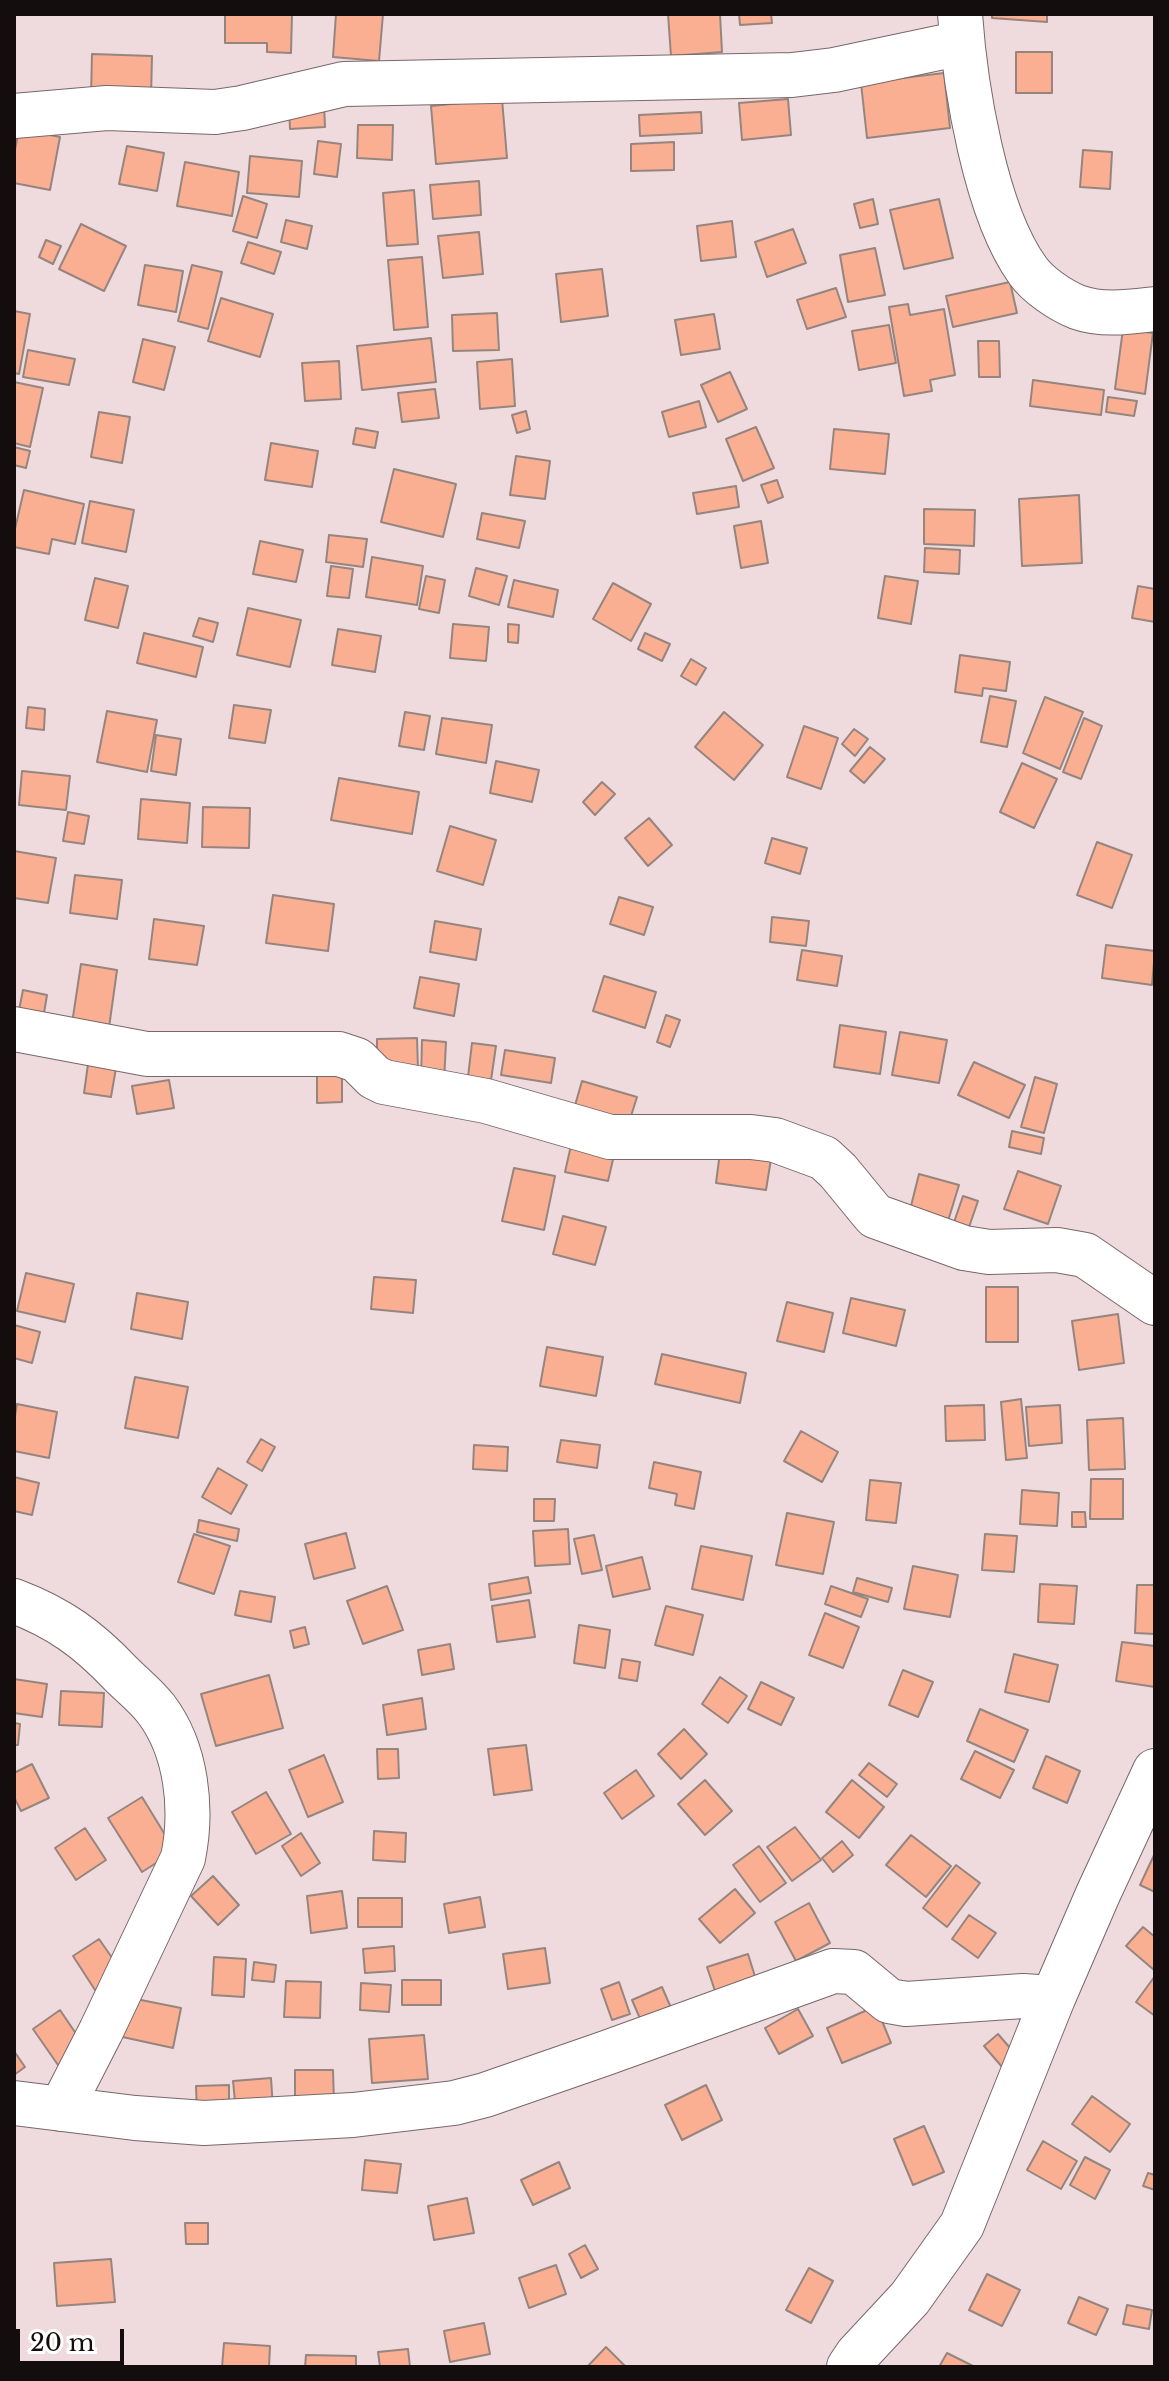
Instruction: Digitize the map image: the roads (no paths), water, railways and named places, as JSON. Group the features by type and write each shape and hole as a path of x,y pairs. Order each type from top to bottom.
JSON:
{"street":[{"path":"14,116 107,108 215,112 344,84 792,75 834,70 961,28 978,136 993,196 1012,247 1030,274 1077,307 1115,314 1155,309"},
{"path":"14,1029 147,1054 339,1054 357,1060 374,1077 384,1082 486,1101 610,1137 751,1137 775,1140 824,1158 875,1216 964,1248 989,1252 1057,1250 1085,1255 1155,1303"},
{"path":"14,1601 43,1612 94,1646 156,1710 176,1751 188,1807 183,1858 61,2109"},
{"path":"849,2367 910,2298 962,2225 1053,1998 1155,1771"},
{"path":"14,2103 135,2118 230,2123 353,2115 454,2103 485,2095 833,1971 854,1972 889,2001 906,2004 1023,1996 1053,1998"}]}
